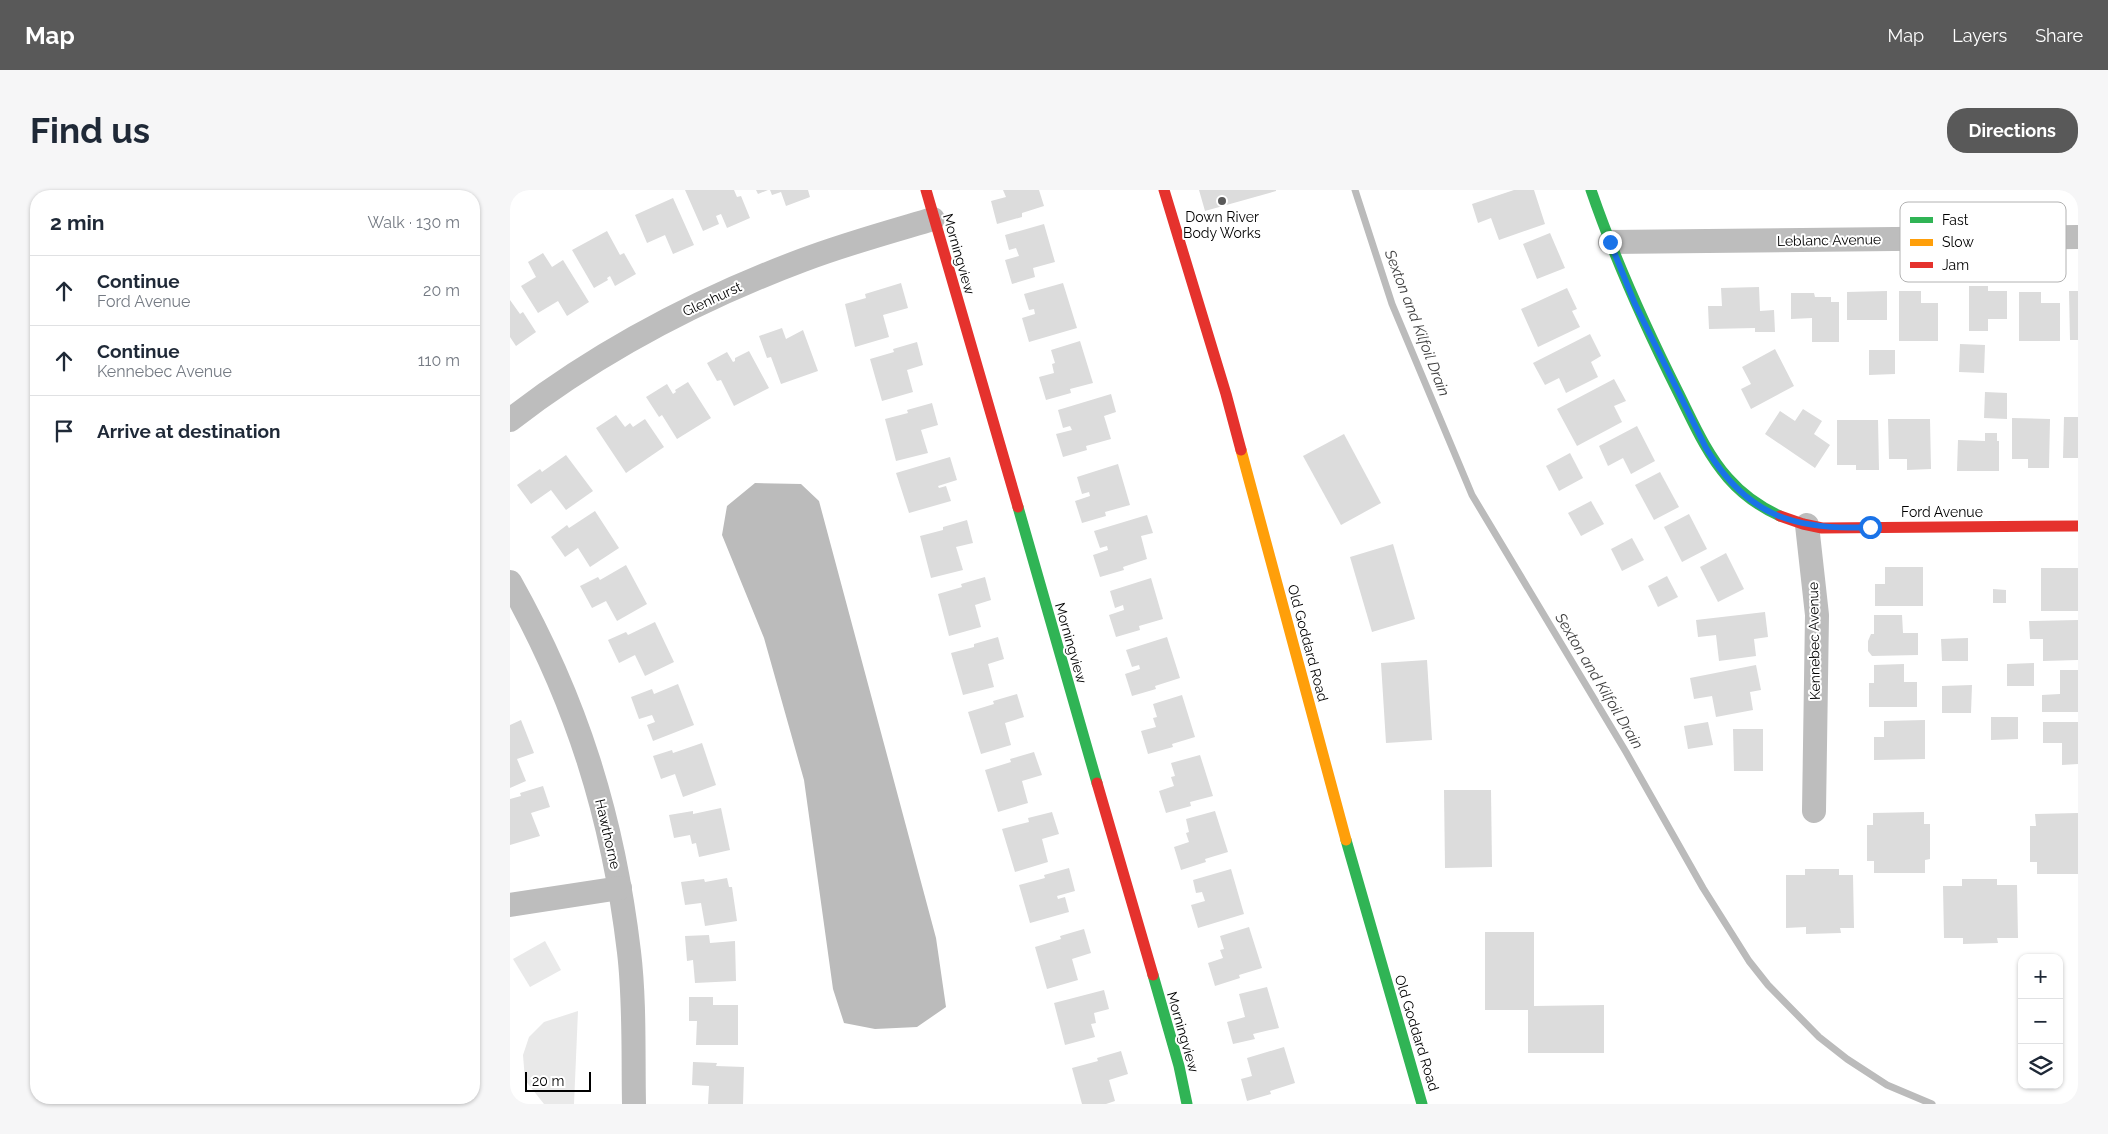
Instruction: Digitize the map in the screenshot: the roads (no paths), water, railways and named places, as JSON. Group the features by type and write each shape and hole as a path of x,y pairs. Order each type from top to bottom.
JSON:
{"street":[{"name":"Morningview","path":"926,190 1179,1066 1187,1104"},
{"name":"Old Goddard Road","path":"1164,190 1226,394 1362,901 1422,1104"},
{"path":"1591,190 1635,304 1716,464 1733,485 1753,502 1777,516 1807,526"},
{"name":"Glenhurst","path":"510,420 568,379 627,342 729,290 810,257 933,219"},
{"name":"Leblanc Avenue","path":"1610,242 1900,239"},
{"name":"Ford Avenue","path":"1807,526 1841,529 2078,526"},
{"name":"Kennebec Avenue","path":"1807,526 1817,615 1814,811"},
{"name":"Hawthorne","path":"510,582 556,671 593,770 608,828 620,888 629,953 634,1104"},
{"path":"510,905 620,888"}],"waterway":[{"name":"Sexton and Kilfoil Drain","path":"1355,190 1392,304 1472,495 1626,752 1703,888 1749,961 1768,985 1819,1037 1847,1059 1887,1085 1932,1104"}],"place":[{"name":"Down River Body Works","path":"1222,201"}]}
